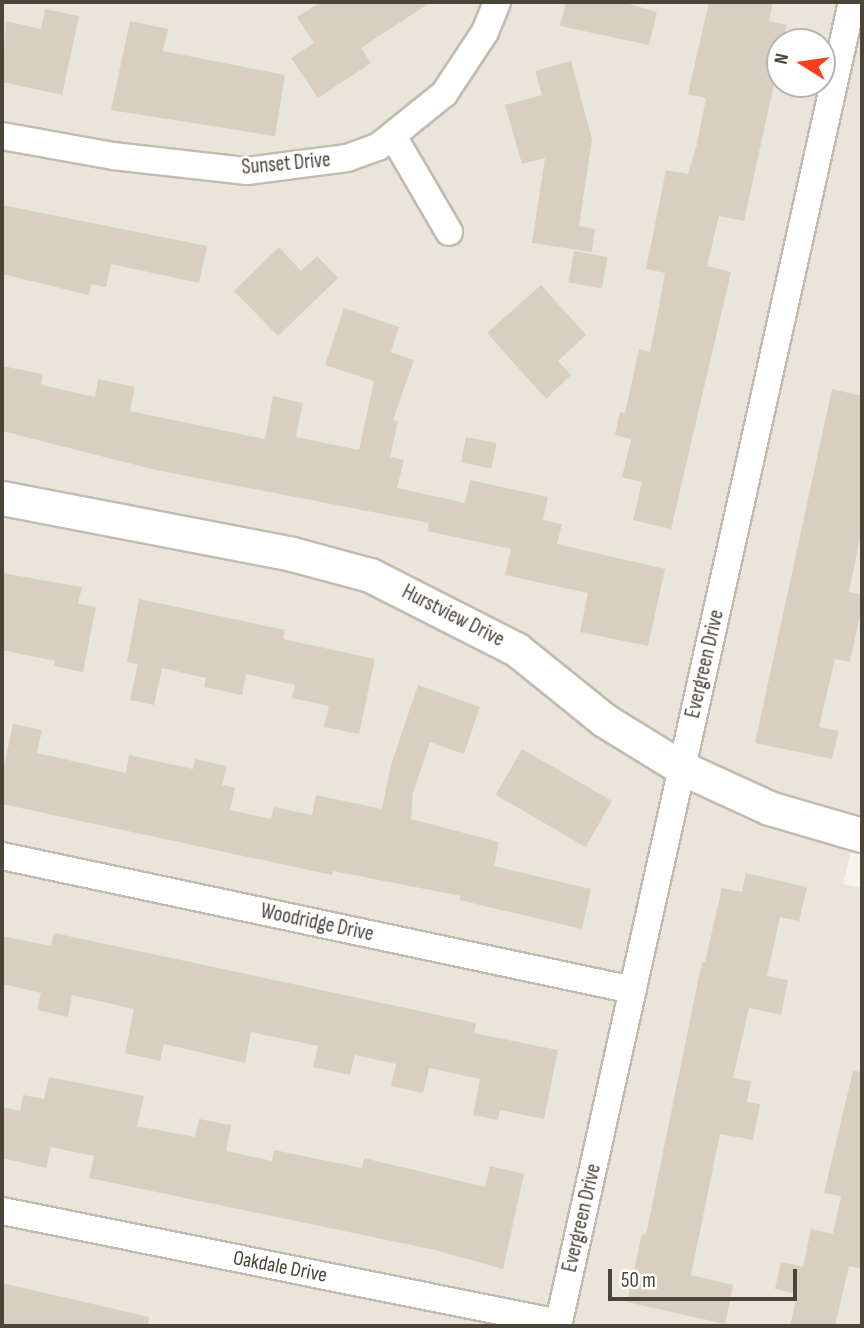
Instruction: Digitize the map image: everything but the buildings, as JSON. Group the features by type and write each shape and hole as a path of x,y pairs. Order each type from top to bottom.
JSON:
{"street":[{"name":"Sunset Drive","path":"2,136 113,156 247,171 347,158 378,147 444,94 485,32 497,2"},
{"name":"Evergreen Drive","path":"558,1324 852,2"},
{"path":"393,136 449,232"},
{"name":"Hurstview Drive","path":"2,498 292,554 370,575 516,649 604,720 682,768 769,808 862,835"},
{"name":"Woodridge Drive","path":"2,856 633,990"},
{"name":"Oakdale Drive","path":"2,1211 558,1324"}],"shaded area":[{"path":"2,2 862,2 862,808 843,884 862,888 862,1326 2,1326"}]}
